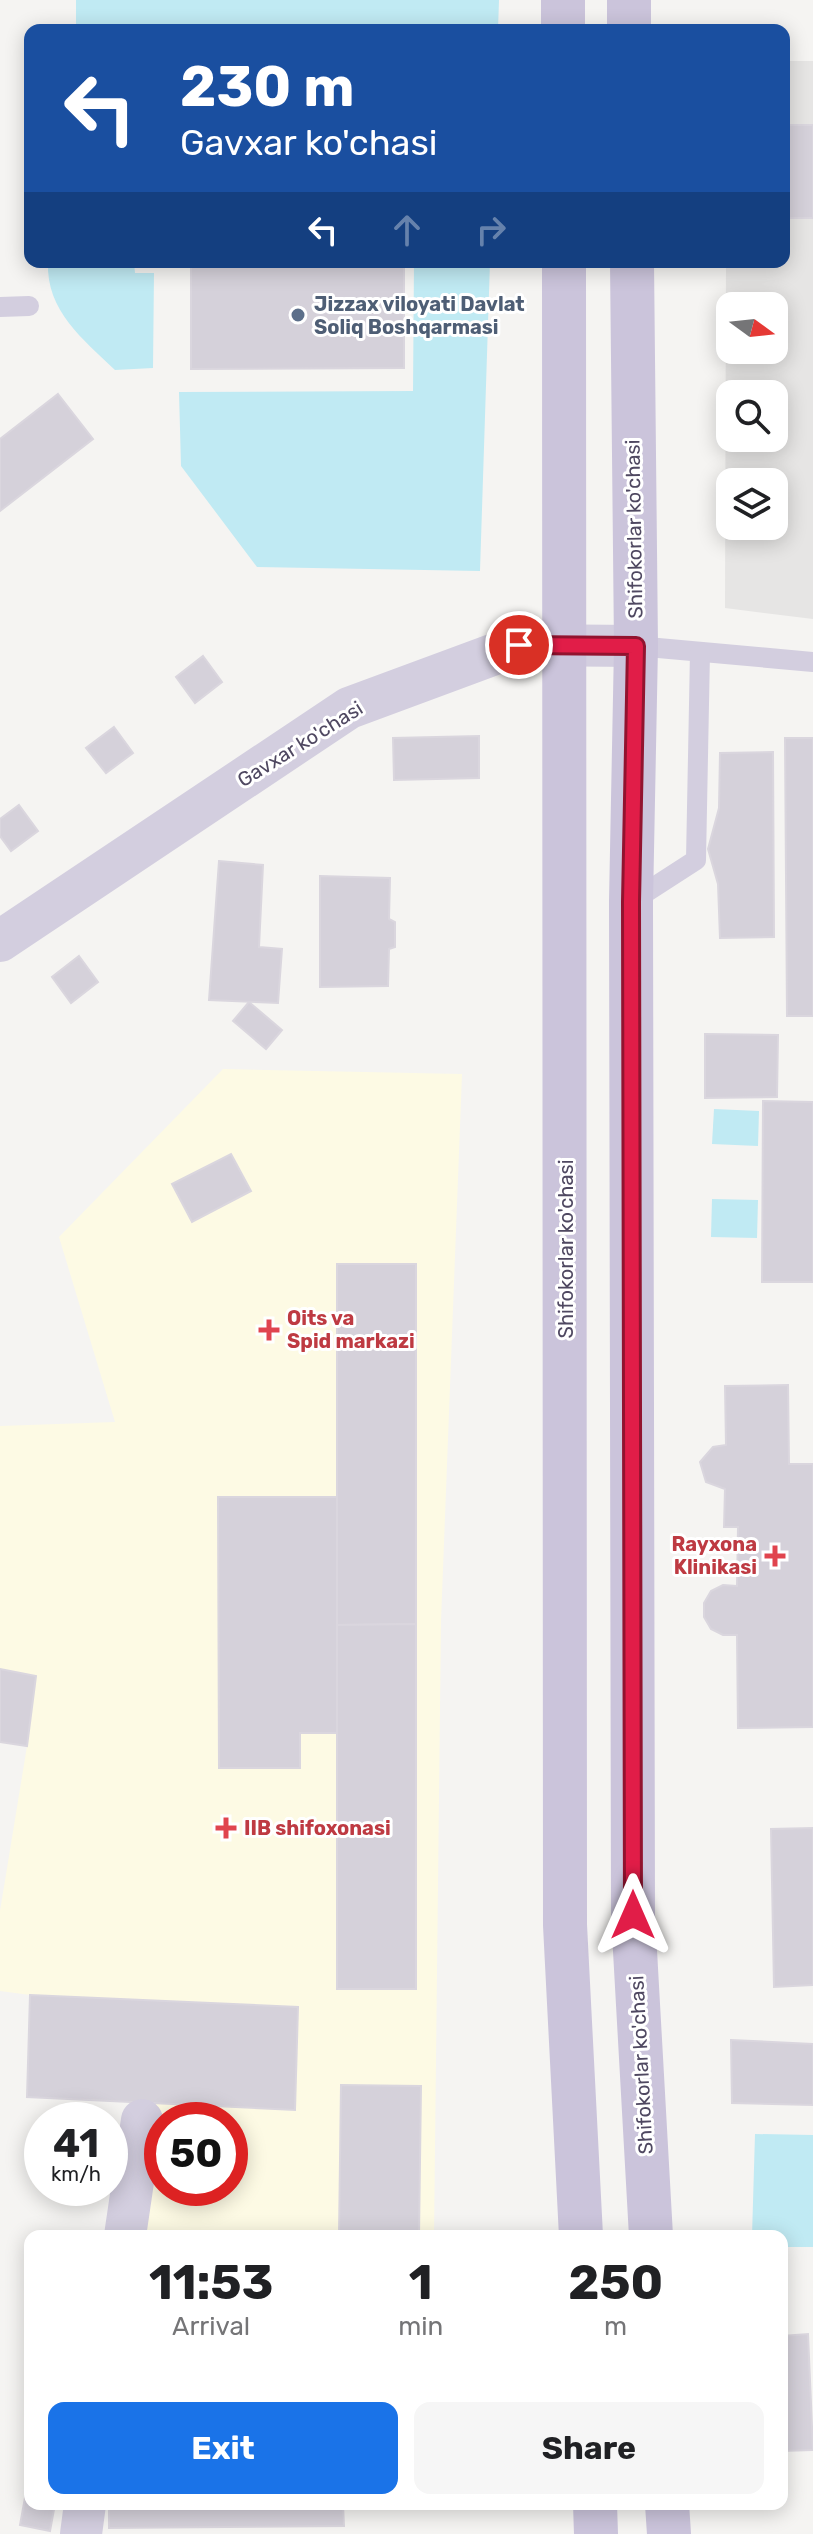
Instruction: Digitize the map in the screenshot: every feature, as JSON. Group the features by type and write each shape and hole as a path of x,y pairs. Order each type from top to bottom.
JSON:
{"main road":[{"path":"563,0 563,24"},
{"path":"629,0 629,24"},
{"name":"Shifokorlar ko'chasi","path":"564,268 565,1925 581,2230"},
{"name":"Shifokorlar ko'chasi","path":"632,268 636,646 631,902 633,1915 651,2230"},
{"path":"595,2510 596,2534"},
{"path":"667,2510 669,2534"}],"street":[{"name":"Gavxar ko'chasi","path":"0,941 349,708 519,645 636,646"},
{"path":"126,2230 142,2120"},
{"path":"81,2534 84,2510"}],"lane":[{"path":"0,307 29,306"},
{"path":"636,646 813,662"},
{"path":"631,902 696,860 700,652"}],"shaded area":[{"path":"76,0 499,0 498,24 76,24"},
{"path":"790,61 813,61 813,619 725,608 725,540 788,540 788,468 725,468 725,452 788,452 788,380 726,380 726,364 788,364 788,292 726,292 726,268 790,268"},
{"path":"48,268 135,268 135,273 154,273 153,368 115,370 69,323 53,295"},
{"path":"414,268 490,268 480,571 257,567 181,466 179,392 413,391"},
{"name":"IIB shifoxonasi","path":"223,1069 462,1074 441,1621 434,2230 140,2230 144,2197 144,2206 248,2206 248,2102 27,2097 30,1995 0,1991 0,1911 27,1746 0,1742 0,1426 115,1422 59,1237"},
{"path":"714,1109 759,1111 758,1146 712,1144"},
{"path":"712,1199 758,1200 757,1238 711,1237"},
{"path":"755,2134 813,2135 813,2247 788,2247 788,2230 752,2230"}],"building":[{"path":"790,125 813,125 813,218 790,218"},
{"name":"Jizzax viloyati Davlat Soliq Boshqarmasi","path":"191,268 404,268 404,368 191,369"},
{"path":"58,394 93,439 0,511 0,439"},
{"path":"203,656 222,682 195,703 176,677"},
{"path":"114,727 133,753 106,773 86,748"},
{"path":"479,736 479,778 394,780 393,738"},
{"path":"785,738 813,738 813,1016 787,1016"},
{"path":"773,752 774,937 720,938 718,884 708,849 719,808 720,753"},
{"path":"19,805 38,831 11,851 0,836 0,819"},
{"path":"219,861 263,865 259,947 282,949 278,1003 209,1000"},
{"path":"320,876 390,878 389,919 395,922 395,947 389,949 388,986 320,987"},
{"path":"79,956 98,982 71,1003 52,977"},
{"path":"249,1002 282,1030 266,1049 233,1021"},
{"path":"705,1034 778,1035 777,1097 705,1098"},
{"path":"763,1101 813,1102 813,1282 762,1282"},
{"path":"231,1154 251,1191 192,1222 172,1184"},
{"path":"337,1264 416,1264 416,1624 337,1625"},
{"name":"Rayxona Klinikasi","path":"788,1385 789,1464 813,1464 813,1727 738,1728 737,1635 723,1635 711,1629 704,1617 704,1603 711,1591 723,1585 737,1586 738,1527 724,1527 725,1489 706,1482 700,1462 713,1447 726,1445 725,1386"},
{"path":"218,1497 337,1497 337,1733 300,1733 300,1768 219,1768"},
{"path":"416,1624 416,1989 337,1989 337,1625"},
{"path":"0,1669 36,1676 27,1746 0,1742"},
{"path":"813,1828 813,1985 774,1987 771,1829"},
{"path":"30,1995 298,2007 295,2110 248,2108 248,2102 144,2103 27,2097"},
{"path":"731,2040 813,2044 813,2105 732,2103"},
{"path":"341,2085 421,2086 419,2230 339,2230"},
{"path":"808,2334 813,2450 788,2451 788,2336"},
{"path":"24,2503 24,2510 54,2510 50,2531 20,2525"},
{"path":"109,2510 343,2510 344,2526 109,2528"}],"place":[{"name":"Jizzax viloyati Davlat Soliq Boshqarmasi","path":"298,315"},
{"name":"Oits va Spid markazi","path":"269,1330"},
{"name":"Rayxona Klinikasi","path":"775,1556"},
{"name":"IIB shifoxonasi","path":"226,1828"}],"route":[{"path":"519,645 636,646 631,902 633,1915"}]}
